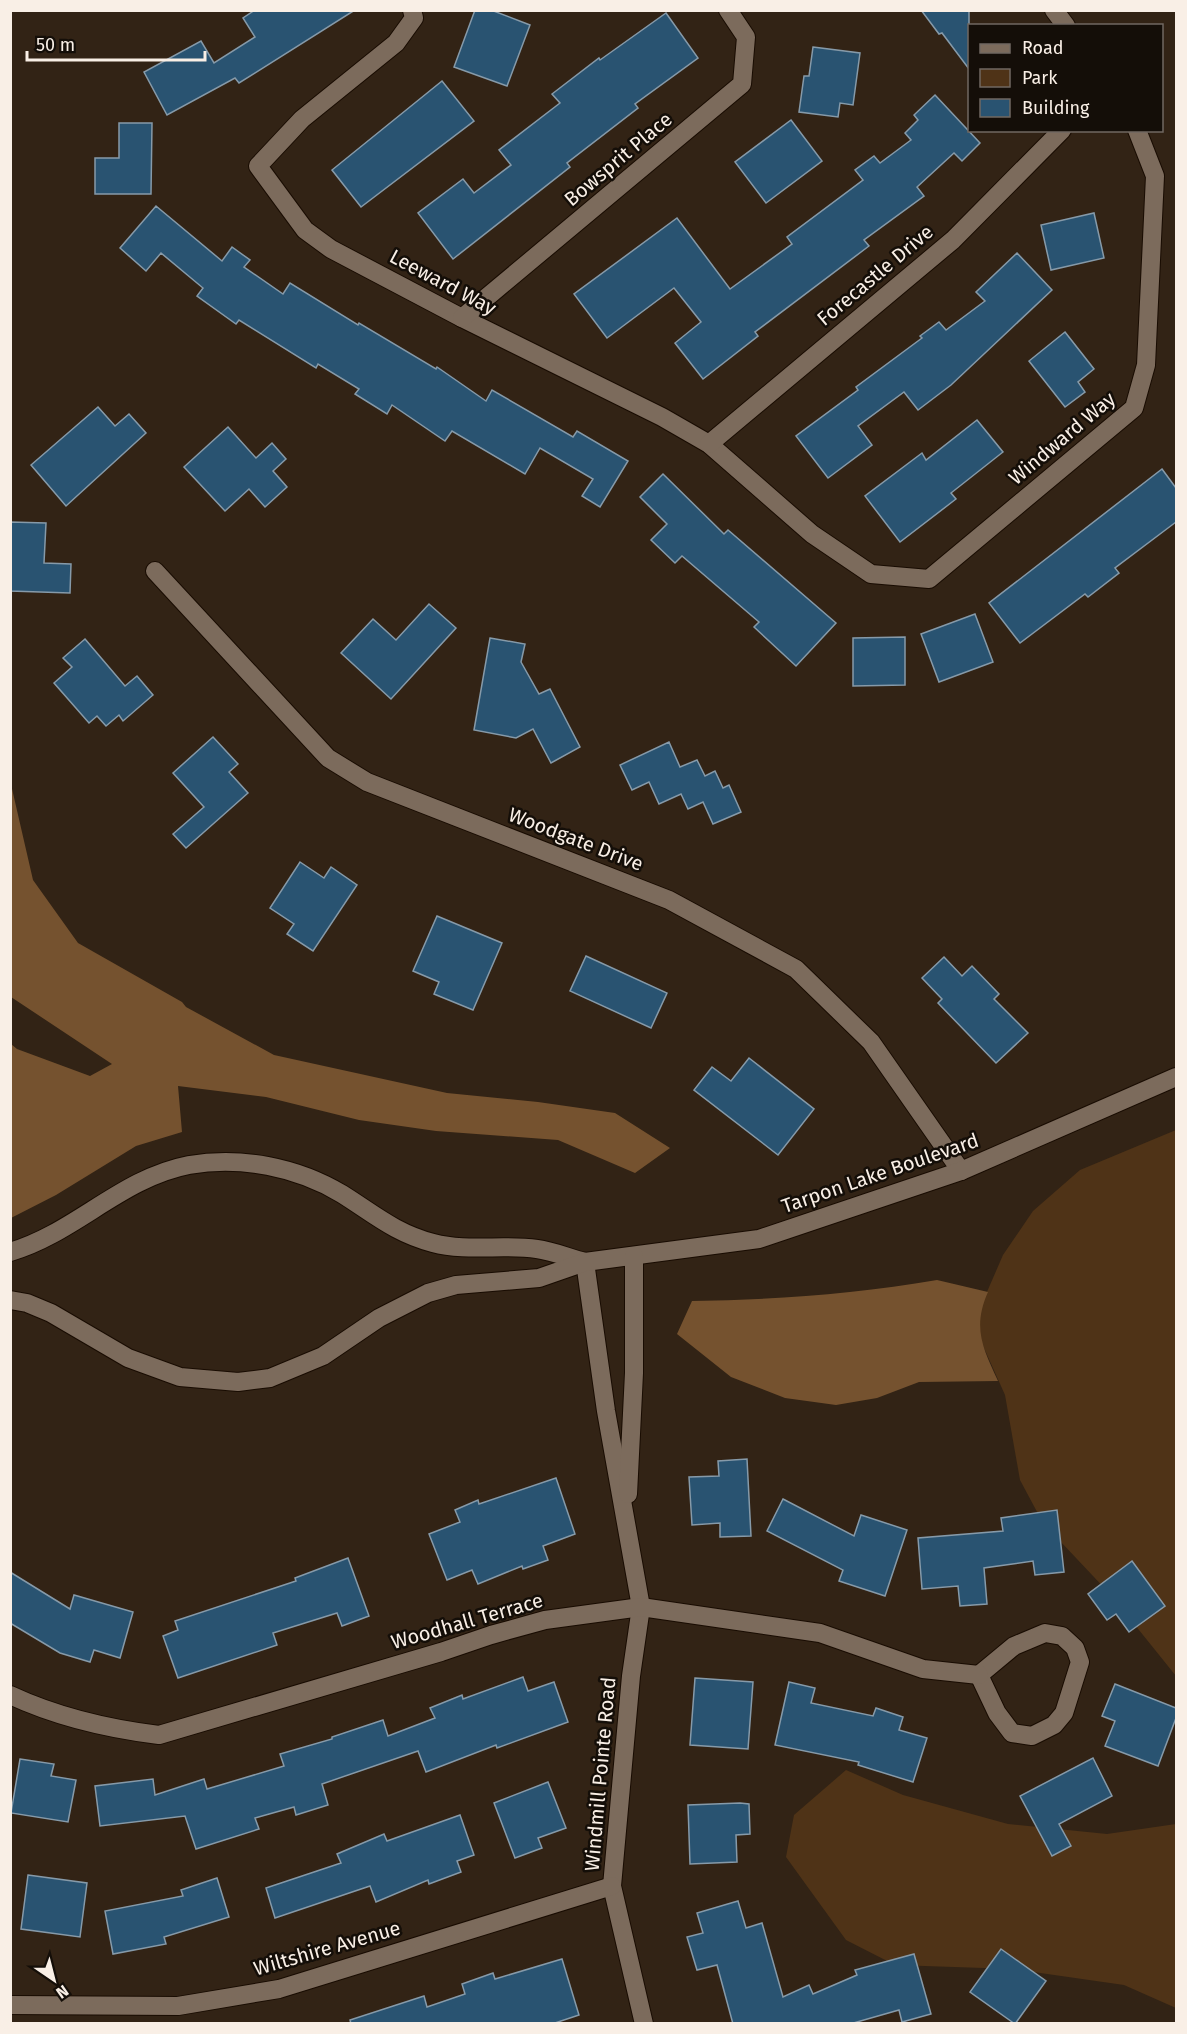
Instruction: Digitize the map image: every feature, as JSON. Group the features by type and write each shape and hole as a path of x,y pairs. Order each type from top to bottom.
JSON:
{"street":[{"name":"Leeward Way","path":"412,10 414,18 396,43 302,119 258,166 305,230 331,249 462,318 662,417 708,444 812,534"},
{"name":"Bowsprit Place","path":"462,318 742,84 746,37 728,10"},
{"path":"1054,10 1064,24"},
{"name":"Forecastle Drive","path":"708,444 953,240 1060,132"},
{"name":"Windward Way","path":"812,534 871,574 929,579 1134,408 1146,365 1155,176 1138,132"},
{"name":"Woodgate Drive","path":"155,571 328,758 367,782 669,900 796,969 871,1042 961,1171"},
{"name":"Tarpon Lake Boulevard","path":"10,1300 27,1303 51,1313 128,1358 155,1370 207,1382 238,1382 270,1378 300,1368 333,1351 388,1312 428,1293 456,1286 539,1278 585,1262 759,1239 961,1171 1176,1077"},
{"name":"Tarpon Lake Boulevard","path":"10,1252 49,1238 136,1183 181,1167 216,1163 253,1164 280,1168 322,1184 385,1225 434,1243 474,1248 537,1249 585,1262"},
{"name":"Windmill Pointe Road","path":"627,1526 634,1373 634,1256"},
{"name":"Windmill Pointe Road","path":"585,1262 606,1411 641,1607 625,1734 612,1886 644,2024"},
{"name":"Woodhall Terrace","path":"10,1695 33,1705 135,1732 159,1735 545,1620 641,1607 820,1633 924,1669 979,1675"},
{"path":"1045,1633 1062,1636 1076,1648 1080,1662 1064,1713 1054,1725 1032,1736 1012,1732 997,1713 979,1675 1014,1646 1045,1633"},
{"name":"Wiltshire Avenue","path":"10,2005 178,2006 279,1989 612,1886"}],"green space":[{"path":"1176,1130 1176,1676 1110,1594 1043,1523 1020,1480 1005,1395 980,1339 980,1308 1003,1255 1033,1211 1080,1170"},
{"path":"846,1770 903,1795 1008,1824 1107,1834 1176,1824 1176,2008 1124,1985 1013,1969 895,1965 846,1940 786,1857 794,1815"}],"shaded area":[{"path":"10,780 33,880 78,943 182,1002 186,1007 274,1055 447,1093 538,1102 615,1113 670,1148 635,1173 558,1140 436,1131 359,1120 266,1097 178,1086 182,1132 136,1146 56,1195 11,1218 11,1044 17,1049 90,1076 112,1064 11,997"},
{"path":"937,1280 988,1292 981,1316 981,1338 998,1381 919,1382 877,1398 836,1405 785,1398 731,1377 677,1334 692,1301 815,1295"}],"building":[{"path":"255,10 355,10 239,83 235,78 167,115 144,72 201,41 214,63 255,37 243,18"},
{"path":"475,10 491,10 530,25 507,86 454,67"},
{"path":"921,10 969,10 968,68 942,33 939,34"},
{"path":"666,13 698,58 635,104 638,108 567,163 570,167 453,259 418,213 463,179 474,193 511,165 499,150 560,103 552,94 599,58 600,60"},
{"path":"813,47 860,53 853,105 840,103 838,117 799,112 804,76 809,76"},
{"path":"442,81 474,121 361,207 332,170"},
{"path":"935,95 980,143 962,161 954,153 917,187 924,196 864,240 869,246 755,332 758,336 703,379 675,343 701,322 674,288 607,338 574,294 677,218 730,289 792,244 787,237 863,180 855,170 874,156 880,163 911,140 905,133 918,120 914,115"},
{"path":"791,120 822,161 766,203 735,162"},
{"path":"119,123 152,123 151,194 95,194 95,158 119,158"},
{"path":"156,206 222,261 232,247 250,260 244,267 283,294 290,283 358,325 359,323 436,369 437,367 486,401 492,390 573,437 577,431 628,461 600,507 582,496 593,479 540,448 525,474 452,431 445,441 392,405 387,414 355,394 359,389 318,364 316,368 239,320 236,324 197,296 203,288 161,253 146,271 120,248"},
{"path":"1094,213 1104,258 1051,270 1041,225"},
{"path":"1017,253 1052,290 951,385 918,410 904,392 858,426 872,445 828,478 796,436 858,390 856,387 922,338 920,336 939,322 946,330 985,301 976,292"},
{"path":"1065,332 1094,369 1078,382 1085,392 1065,407 1029,361"},
{"path":"98,407 115,426 129,414 146,433 66,506 31,465"},
{"path":"977,420 1003,452 951,493 956,499 900,542 865,496 922,453 926,460"},
{"path":"228,427 256,458 272,443 286,459 273,471 287,487 265,507 249,489 225,511 184,467"},
{"path":"1162,469 1176,488 1176,522 1115,568 1119,573 1088,597 1085,594 1020,643 989,603"},
{"path":"663,474 724,534 728,530 836,623 796,666 754,627 759,622 682,556 675,563 651,540 667,524 640,497"},
{"path":"10,522 46,523 44,563 71,564 70,593 10,591"},
{"path":"429,604 456,628 391,699 341,653 373,619 396,640"},
{"path":"975,614 993,662 939,682 921,634"},
{"path":"905,637 905,685 853,686 853,638"},
{"path":"490,638 525,644 521,662 539,694 550,689 580,747 551,763 533,729 516,738 474,730"},
{"path":"85,639 125,686 137,676 153,695 123,721 119,715 106,726 97,716 89,723 54,683 72,667 63,658"},
{"path":"213,737 238,764 229,772 248,793 186,848 173,834 204,807 173,773"},
{"path":"669,742 680,767 697,760 705,776 715,771 723,788 729,785 741,812 713,824 703,802 688,809 681,794 659,804 649,782 632,790 620,765"},
{"path":"300,862 324,878 331,867 357,885 313,951 287,934 294,924 270,908"},
{"path":"437,916 502,943 473,1010 434,994 439,982 413,971"},
{"path":"586,956 667,993 651,1028 570,991"},
{"path":"944,957 962,976 972,966 999,994 994,999 1028,1033 996,1063 938,1003 942,999 922,978"},
{"path":"749,1058 814,1109 778,1155 694,1090 712,1067 731,1081"},
{"path":"747,1459 751,1536 720,1537 720,1523 692,1525 689,1477 719,1476 718,1461"},
{"path":"556,1478 575,1534 543,1546 548,1560 523,1569 522,1566 478,1584 472,1570 447,1580 429,1534 460,1522 455,1510 478,1500 479,1504"},
{"path":"783,1499 854,1536 861,1515 907,1530 885,1596 839,1581 843,1570 767,1531"},
{"path":"1057,1510 1064,1572 1035,1575 1033,1561 984,1568 987,1604 960,1606 958,1586 922,1589 918,1538 1003,1531 1001,1518"},
{"path":"348,1558 369,1616 342,1626 337,1613 273,1633 277,1645 178,1678 163,1636 178,1630 175,1621 296,1581 295,1578"},
{"path":"1132,1561 1165,1606 1129,1632 1116,1614 1107,1620 1088,1594"},
{"path":"10,1572 70,1609 74,1595 133,1612 120,1658 94,1650 90,1662 60,1653 10,1623"},
{"path":"523,1677 528,1691 554,1682 568,1722 497,1748 496,1745 426,1772 418,1751 322,1784 328,1805 296,1815 294,1807 255,1818 259,1829 196,1849 185,1816 100,1826 95,1786 153,1779 155,1795 204,1779 207,1789 284,1766 280,1754 332,1739 332,1737 383,1720 388,1736 435,1718 430,1708 462,1695 463,1699"},
{"path":"695,1678 753,1682 748,1749 690,1745"},
{"path":"789,1682 815,1688 811,1703 873,1716 876,1708 903,1717 899,1730 927,1738 913,1782 858,1765 859,1762 775,1745"},
{"path":"1115,1684 1176,1708 1176,1718 1158,1766 1105,1746 1115,1721 1102,1716"},
{"path":"1093,1758 1112,1796 1059,1824 1071,1846 1052,1856 1020,1796"},
{"path":"20,1759 54,1764 51,1776 76,1780 68,1822 11,1813"},
{"path":"548,1782 566,1828 538,1838 542,1848 515,1858 494,1803"},
{"path":"749,1804 750,1834 736,1835 737,1862 690,1864 688,1805"},
{"path":"460,1815 474,1855 457,1861 461,1872 429,1884 428,1880 376,1902 370,1886 275,1918 266,1888 341,1863 337,1854 384,1834 387,1841"},
{"path":"28,1875 87,1883 80,1937 21,1929"},
{"path":"217,1878 229,1917 164,1937 166,1944 113,1954 105,1911 183,1896 181,1890"},
{"path":"738,1901 746,1928 762,1923 783,1997 809,1985 813,1994 857,1975 855,1970 914,1954 931,2014 902,2022 899,2010 850,2024 733,2024 717,1965 697,1970 687,1937 703,1933 697,1913"},
{"path":"1001,1949 1046,1981 1015,2024 970,1992"},
{"path":"562,1959 579,2015 552,2024 351,2024 350,2020 424,1996 427,2007 465,1994 462,1984 493,1973 495,1979"}]}
